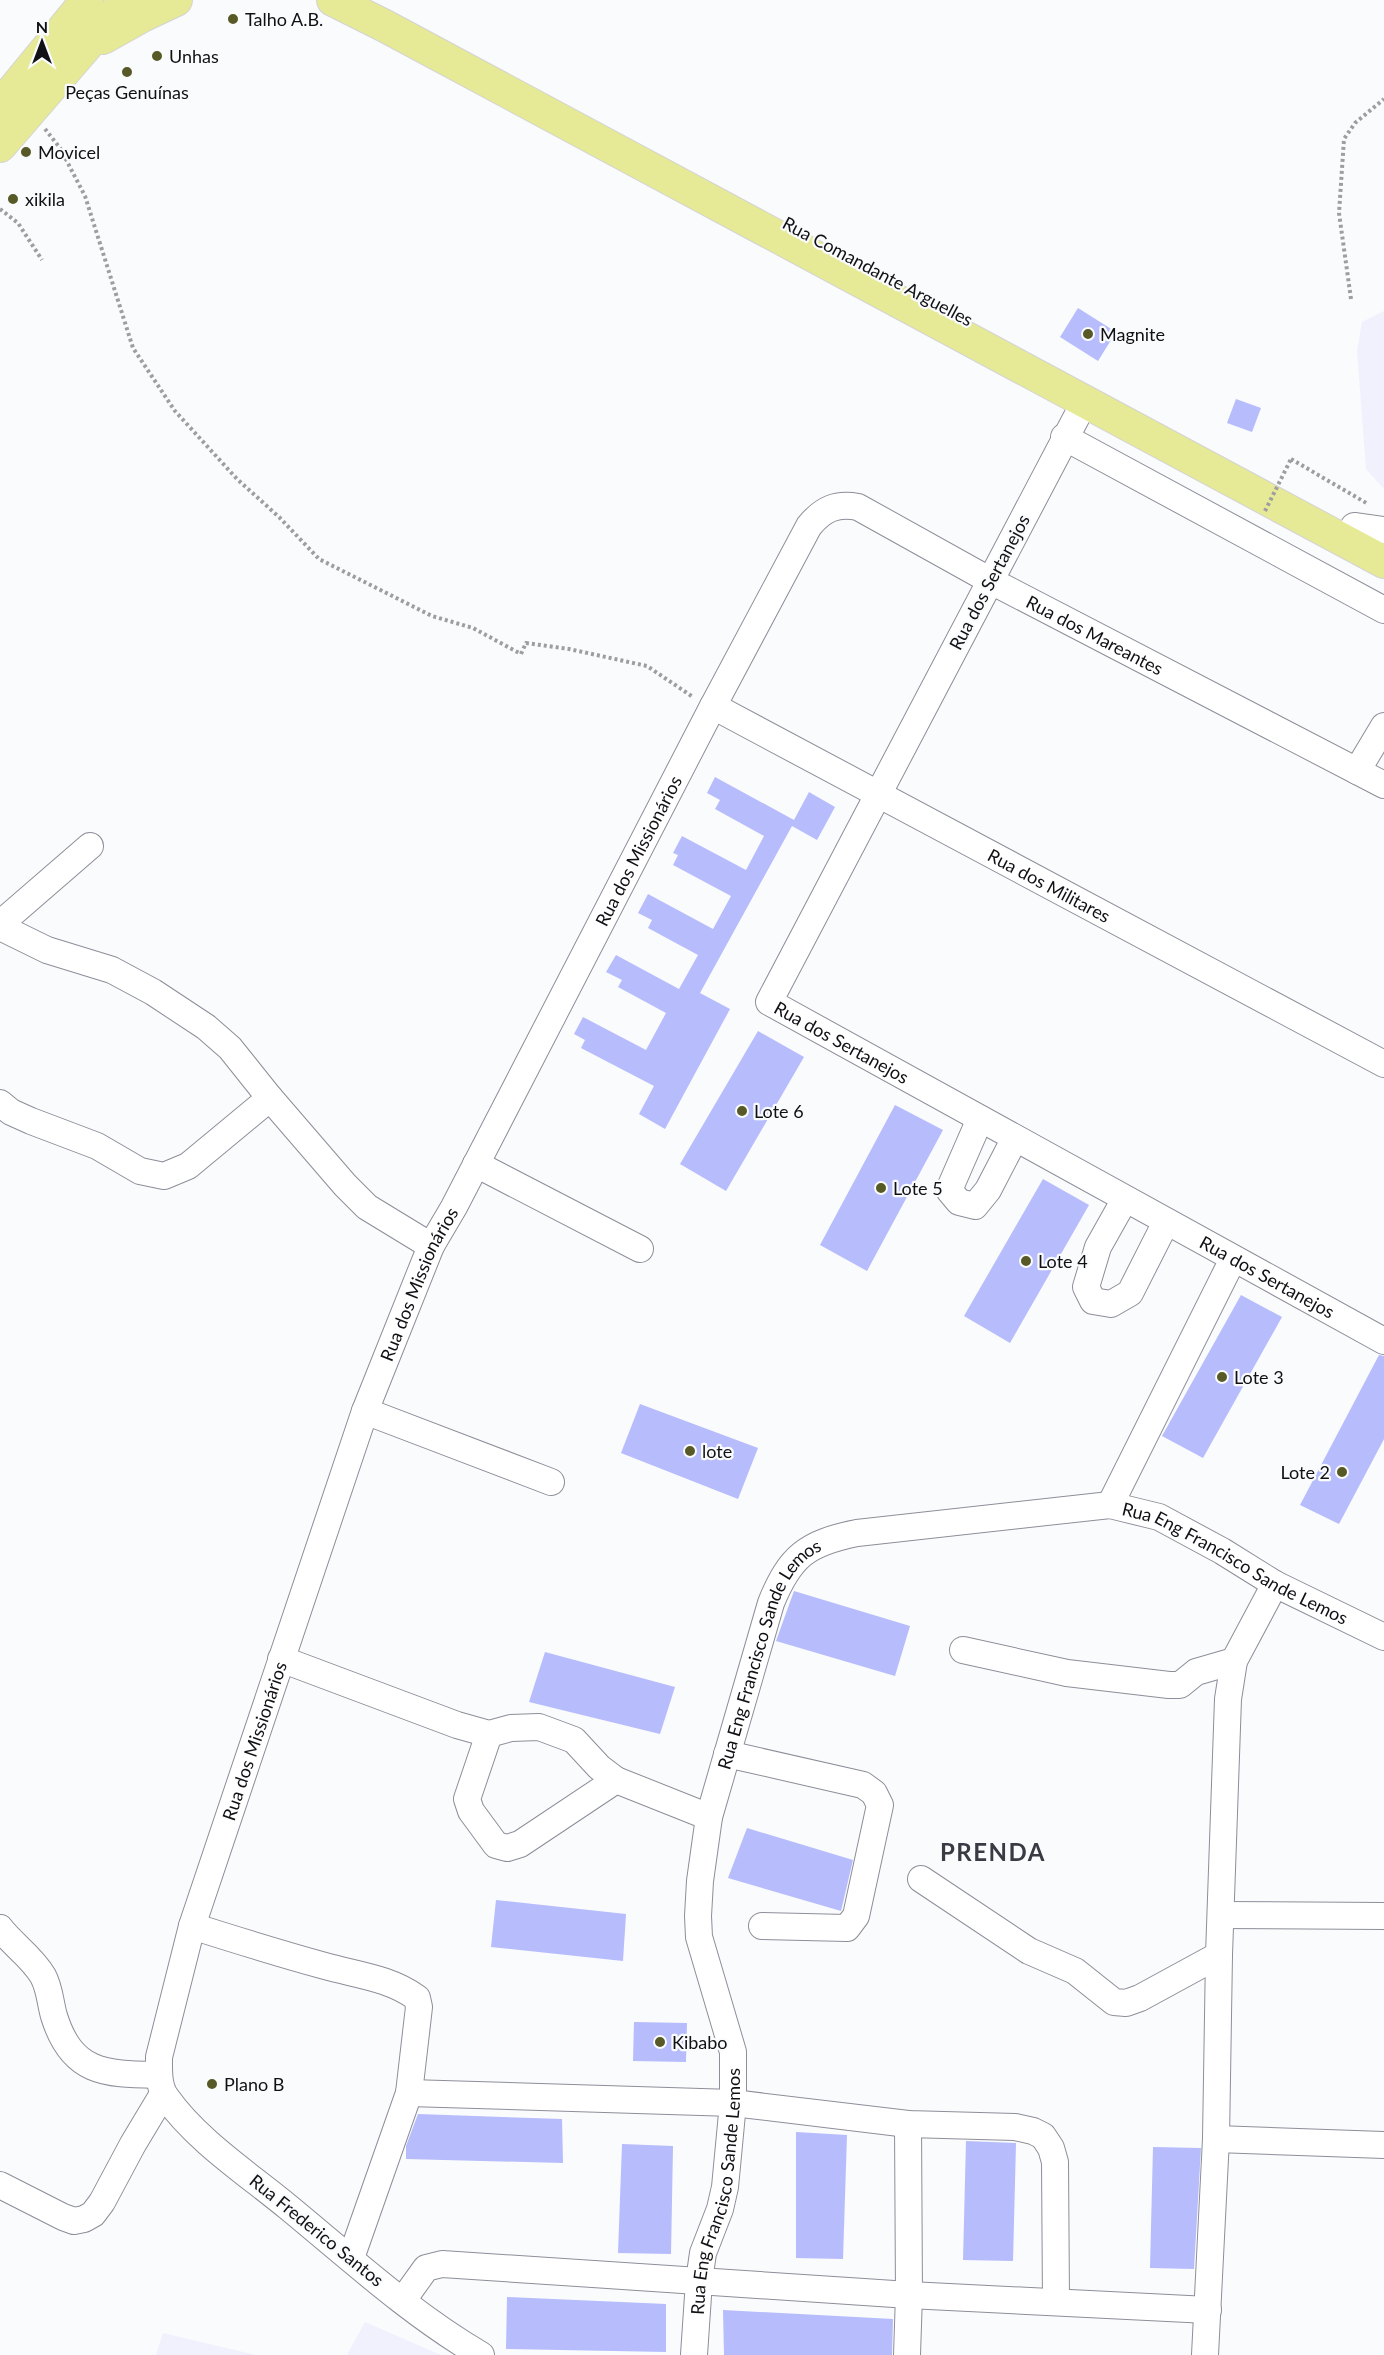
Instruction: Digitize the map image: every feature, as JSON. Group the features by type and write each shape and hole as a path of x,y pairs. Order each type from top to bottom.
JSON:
{"main road":[{"path":"0,72 58,0"},
{"path":"0,146 15,108 87,0"},
{"path":"82,52 126,0"},
{"path":"15,108 82,52 112,32 176,0"},
{"path":"313,0 381,9"},
{"path":"333,0 381,9"},
{"name":"Rua Comandante Arguelles","path":"381,9 1084,401 1384,562"},
{"name":"Rua Comandante Arguelles","path":"381,9 1371,521 1384,542"}],"street":[{"name":"Rua dos Sertanejos","path":"1084,401 769,1002 1384,1341"},
{"path":"1064,437 1384,610"},
{"name":"Rua dos Mareantes","path":"809,526 818,515 828,509 837,506 858,507 991,581 1384,785"},
{"name":"Rua dos Missionários","path":"161,2085 164,2033 192,1926 365,1411 431,1246 809,526"},
{"name":"Rua dos Militares","path":"712,707 879,793 1384,1064"},
{"path":"1357,771 1384,726"},
{"path":"90,846 0,925 47,950 112,970 153,992 206,1028 230,1048 270,1098 345,1185 367,1207 431,1246"},
{"path":"0,1103 11,1112 97,1146 140,1171 164,1176 188,1166 270,1098"},
{"path":"980,1119 949,1190 959,1202 975,1206 988,1190 1015,1138"},
{"path":"476,1164 640,1249"},
{"path":"1125,1199 1098,1247 1086,1287 1093,1302 1111,1304 1130,1293 1166,1222"},
{"path":"1110,1505 1233,1259"},
{"path":"365,1411 550,1482"},
{"name":"Rua Eng Francisco Sande Lemos","path":"694,2355 703,2253 720,2209 725,2187 733,2103 733,2052 699,1938 700,1881 709,1818 771,1603 781,1577 796,1558 809,1548 831,1538 857,1533 1110,1505 1159,1517 1222,1551 1275,1584 1384,1638"},
{"path":"1205,2355 1216,2139 1226,1724 1234,1661 1275,1584"},
{"path":"963,1650 1067,1673 1169,1685 1180,1685 1196,1672 1234,1661"},
{"path":"281,1659 457,1725 489,1734 510,1728 539,1727 574,1740 599,1767 616,1780 709,1818"},
{"path":"489,1734 467,1800 471,1811 496,1845 507,1848 520,1844 616,1780"},
{"path":"728,1754 863,1785 874,1793 880,1805 856,1916 847,1928 762,1926"},
{"path":"921,1879 1029,1951 1076,1971 1114,2002 1125,2003 1140,1998 1219,1955"},
{"path":"1221,1915 1384,1916"},
{"path":"192,1926 327,1967 380,1980 407,1990 417,1998 419,2007 409,2093 351,2258"},
{"path":"0,1928 34,1963 42,1975 49,1989 60,2033 77,2057 103,2072 161,2085 151,2112 102,2202 93,2214 74,2221 0,2185"},
{"name":"Rua Frederico Santos","path":"161,2085 201,2136 403,2300 463,2345 481,2355"},
{"path":"409,2093 733,2103 908,2124 1015,2127 1033,2131 1043,2136 1051,2148 1055,2162 1056,2301"},
{"path":"907,2355 908,2124"},
{"path":"1216,2139 1384,2145"},
{"path":"403,2300 426,2268 442,2264 909,2295 1208,2310"}],"path":[{"path":"1351,299 1339,213 1344,139 1355,123 1384,99"},
{"path":"15,108 60,148 85,196 133,348 152,379 175,411 237,479 279,517 319,559 432,616 473,628 521,654 526,643 547,645 647,666 712,707"},
{"path":"0,209 18,223 42,260"},
{"path":"1265,511 1291,459 1371,521"}],"shaded area":[{"path":"1384,311 1384,489 1366,469 1357,351 1362,322"},
{"path":"365,2322 441,2355 347,2355"},
{"path":"163,2333 256,2355 156,2355"}],"building":[{"name":"Magnite","path":"1078,308 1116,332 1098,361 1060,337"},
{"path":"1236,399 1261,408 1252,432 1227,423"},
{"path":"715,777 794,820 809,792 835,807 817,840 792,826 700,993 730,1009 665,1129 639,1114 654,1086 581,1048 585,1040 574,1034 583,1017 646,1050 666,1013 618,987 622,980 606,972 616,955 679,989 698,955 648,928 652,920 638,913 648,894 713,929 731,896 673,865 678,855 673,853 682,836 746,870 764,836 715,809 720,800 707,793"},
{"name":"Lote 6","path":"758,1031 804,1057 726,1191 680,1164"},
{"name":"Lote 5","path":"895,1105 943,1130 867,1271 820,1245"},
{"name":"Lote 4","path":"1043,1179 1089,1205 1010,1343 964,1316"},
{"name":"Lote 3","path":"1241,1295 1282,1317 1203,1458 1162,1436"},
{"name":"Lote 2","path":"1379,1355 1384,1356 1384,1439 1339,1524 1300,1505"},
{"name":"lote","path":"640,1404 758,1448 738,1499 621,1453"},
{"path":"794,1591 910,1626 895,1676 776,1641"},
{"path":"545,1652 675,1687 660,1734 529,1702"},
{"path":"747,1828 853,1860 841,1911 728,1878"},
{"path":"496,1900 626,1914 623,1961 491,1947"},
{"name":"Kibabo","path":"634,2022 687,2023 686,2062 633,2061"},
{"path":"418,2114 562,2119 563,2163 406,2159 406,2146"},
{"path":"796,2132 847,2135 843,2259 796,2258"},
{"path":"966,2141 1016,2143 1013,2261 963,2260"},
{"path":"622,2144 673,2146 671,2254 618,2253"},
{"path":"1153,2147 1201,2148 1194,2269 1150,2268"},
{"path":"507,2297 666,2304 666,2352 506,2349"},
{"path":"723,2310 893,2319 892,2355 724,2355"}],"place":[{"name":"Talho A.B.","path":"233,19"},
{"name":"Unhas","path":"157,56"},
{"name":"Peças Genuínas","path":"127,72"},
{"name":"Movicel","path":"26,152"},
{"name":"xikila","path":"13,199"},
{"name":"Magnite","path":"1088,334"},
{"name":"Lote 6","path":"742,1111"},
{"name":"Lote 5","path":"881,1188"},
{"name":"Lote 4","path":"1026,1261"},
{"name":"Lote 3","path":"1222,1377"},
{"name":"lote","path":"690,1451"},
{"name":"Lote 2","path":"1342,1472"},
{"name":"Kibabo","path":"660,2042"},
{"name":"Plano B","path":"212,2084"}],"district":[{"name":"PRENDA","path":"993,1851"}]}
